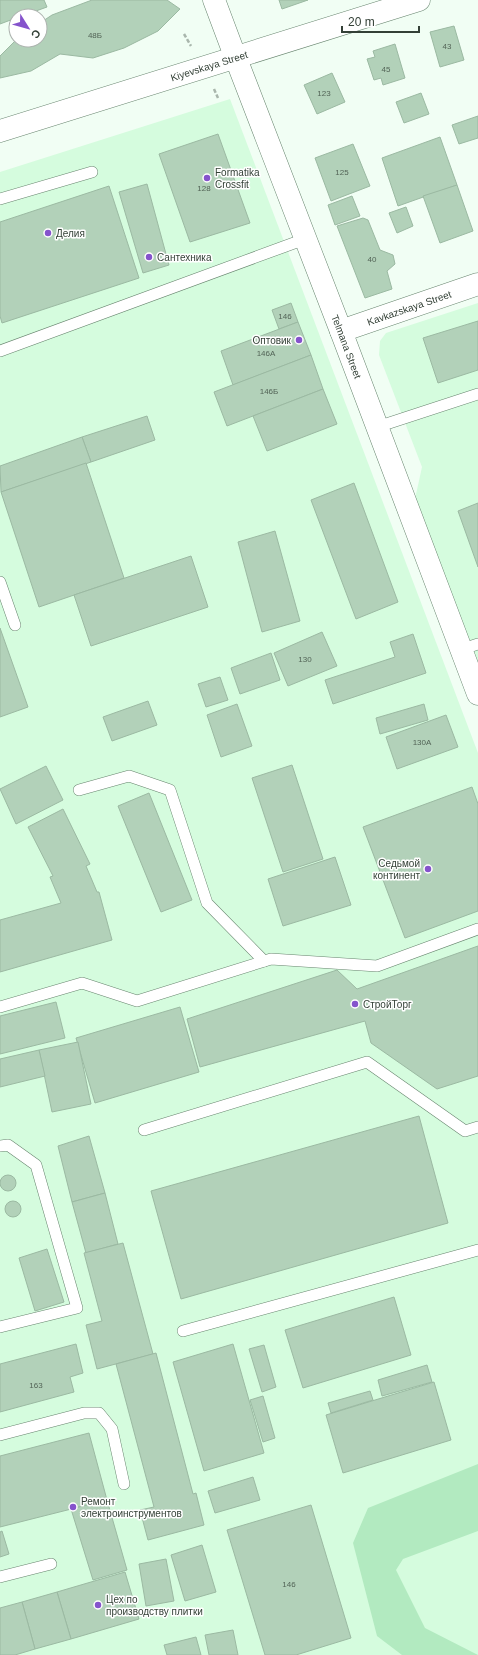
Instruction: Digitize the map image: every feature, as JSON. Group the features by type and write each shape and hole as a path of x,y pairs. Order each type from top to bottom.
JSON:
{"street":[{"name":"Telmana Street","path":"214,0 377,427 469,647 478,694"},
{"name":"Kiyevskaya Street","path":"0,131 235,56 419,0"},
{"name":"Kavkazskaya Street","path":"341,331 478,284"}],"lane":[{"path":"0,199 92,172"},
{"path":"0,351 305,239"},
{"path":"377,427 478,394"},
{"path":"0,582 15,625"},
{"path":"79,790 129,776 170,790 207,903 264,962"},
{"path":"0,1007 82,983 137,1000 271,959 377,966 478,929"},
{"path":"144,1130 367,1062 465,1131 478,1126"},
{"path":"0,1146 8,1145 36,1165 78,1308 0,1327"},
{"path":"183,1331 478,1250"},
{"path":"0,1435 84,1413 100,1413 112,1429 124,1484"},
{"path":"0,1577 51,1564"}],"shaded area":[{"path":"230,99 478,753 478,1655 0,1655 0,172"},
{"path":"478,303 478,675 415,499 422,467 379,355 380,341 386,333"},
{"path":"478,1464 478,1531 403,1559 396,1570 425,1628 478,1655 402,1655 377,1636 353,1543 368,1508"}],"building":[{"path":"0,0 44,0 47,7 44,8 8,8 8,21 0,24"},
{"path":"92,0 167,0 180,9 158,31 124,48 93,58 60,54 31,71 0,78 0,56 8,48 48,48 48,18"},
{"path":"279,0 308,0 282,9"},
{"path":"454,26 464,60 440,67 430,32"},
{"path":"395,44 405,78 383,85 381,78 374,80 367,59 375,57 373,51"},
{"path":"332,73 345,102 317,114 304,85"},
{"path":"421,93 429,114 404,123 396,102"},
{"path":"478,116 478,138 459,144 452,125"},
{"path":"218,134 250,223 190,242 159,154"},
{"path":"440,137 457,185 398,206 382,158"},
{"path":"353,144 370,186 331,201 315,158"},
{"path":"147,184 169,265 143,273 119,192"},
{"path":"457,185 473,231 440,243 423,196"},
{"path":"109,186 139,278 2,323 0,316 0,222"},
{"path":"352,196 360,216 335,225 328,205"},
{"path":"406,207 413,226 397,233 389,213"},
{"path":"363,218 368,220 380,250 393,255 395,264 387,271 392,289 365,298 337,226"},
{"path":"291,303 298,322 279,329 272,310"},
{"path":"478,321 478,370 438,383 423,338"},
{"path":"298,322 311,355 233,385 221,351"},
{"path":"311,355 323,389 227,426 214,392"},
{"path":"323,389 337,424 267,451 253,416"},
{"path":"147,416 155,440 91,462 82,437"},
{"path":"82,437 91,462 1,492 0,466"},
{"path":"86,463 124,578 39,607 1,492"},
{"path":"354,483 398,602 356,619 311,500"},
{"path":"478,503 478,567 458,511"},
{"path":"275,531 300,621 262,632 238,542"},
{"path":"191,556 208,607 91,646 74,595"},
{"path":"0,628 28,707 0,717"},
{"path":"322,632 337,666 288,686 274,653"},
{"path":"413,634 426,673 333,704 325,680 395,657 390,642"},
{"path":"271,653 280,680 240,694 231,668"},
{"path":"220,677 228,700 206,707 198,684"},
{"path":"148,701 157,725 112,741 103,717"},
{"path":"237,704 252,746 221,757 207,715"},
{"path":"424,704 428,720 380,734 376,718"},
{"path":"446,715 458,747 397,769 386,737"},
{"path":"292,765 323,859 283,872 252,778"},
{"path":"46,766 63,800 16,824 0,789"},
{"name":"Седьмой континент","path":"472,787 478,804 478,911 405,938 363,827"},
{"path":"149,793 192,900 161,912 118,806"},
{"path":"63,809 90,864 86,866 97,892 99,892 112,940 0,972 0,920 61,903 50,877 53,876 28,827"},
{"path":"335,857 351,905 283,926 268,879"},
{"name":"СтройТорг","path":"478,946 478,1076 437,1089 371,1043 365,1021 200,1067 187,1019 337,970 357,989"},
{"path":"56,1002 65,1038 0,1054 0,1016"},
{"path":"180,1007 199,1072 95,1103 76,1038"},
{"path":"78,1042 91,1104 52,1112 39,1050"},
{"path":"39,1050 45,1076 0,1087 0,1059"},
{"path":"419,1116 448,1223 181,1299 151,1191"},
{"path":"89,1136 105,1193 72,1202 58,1146"},
{"path":"5,1175 11,1175 16,1180 14,1189 11,1191 5,1191 0,1186 0,1180"},
{"path":"105,1193 118,1244 86,1253 72,1202"},
{"path":"10,1201 16,1201 21,1206 19,1215 16,1217 10,1217 5,1212 5,1206"},
{"path":"123,1243 153,1354 97,1369 86,1325 102,1321 84,1253"},
{"path":"47,1249 64,1302 35,1311 19,1258"},
{"path":"394,1297 411,1355 303,1388 285,1330"},
{"path":"76,1344 83,1373 70,1377 74,1392 0,1412 0,1364"},
{"path":"233,1344 264,1453 204,1471 173,1362"},
{"path":"264,1345 276,1387 262,1392 249,1349"},
{"path":"156,1353 193,1494 196,1493 204,1525 148,1540 140,1510 154,1507 116,1364"},
{"path":"427,1365 432,1382 382,1396 378,1380"},
{"path":"434,1382 451,1440 343,1473 326,1415"},
{"path":"370,1391 373,1400 331,1413 328,1403"},
{"path":"263,1396 275,1438 263,1442 250,1400"},
{"path":"89,1433 107,1500 0,1527 0,1456"},
{"path":"253,1477 260,1500 215,1513 208,1491"},
{"path":"107,1500 127,1570 93,1580 71,1509"},
{"path":"311,1505 351,1638 296,1655 265,1655 227,1530"},
{"path":"2,1531 9,1554 0,1557 0,1532"},
{"path":"202,1545 216,1592 185,1601 171,1555"},
{"path":"166,1559 174,1601 146,1606 139,1564"},
{"name":"Цех по производству плитки","path":"125,1572 139,1619 71,1639 57,1592"},
{"path":"57,1592 71,1639 35,1649 22,1602"},
{"path":"22,1602 35,1649 15,1655 0,1655 0,1608"},
{"path":"233,1630 238,1655 209,1655 205,1635"},
{"path":"196,1637 201,1655 167,1655 164,1645"}],"place":[{"name":"Formatika Crossfit","path":"207,178"},
{"name":"Делия","path":"48,233"},
{"name":"Сантехника","path":"149,257"},
{"name":"Оптовик","path":"299,340"},
{"name":"Седьмой континент","path":"428,869"},
{"name":"СтройТорг","path":"355,1004"},
{"name":"Ремонт электроинструментов","path":"73,1507"},
{"name":"Цех по производству плитки","path":"98,1605"}]}
